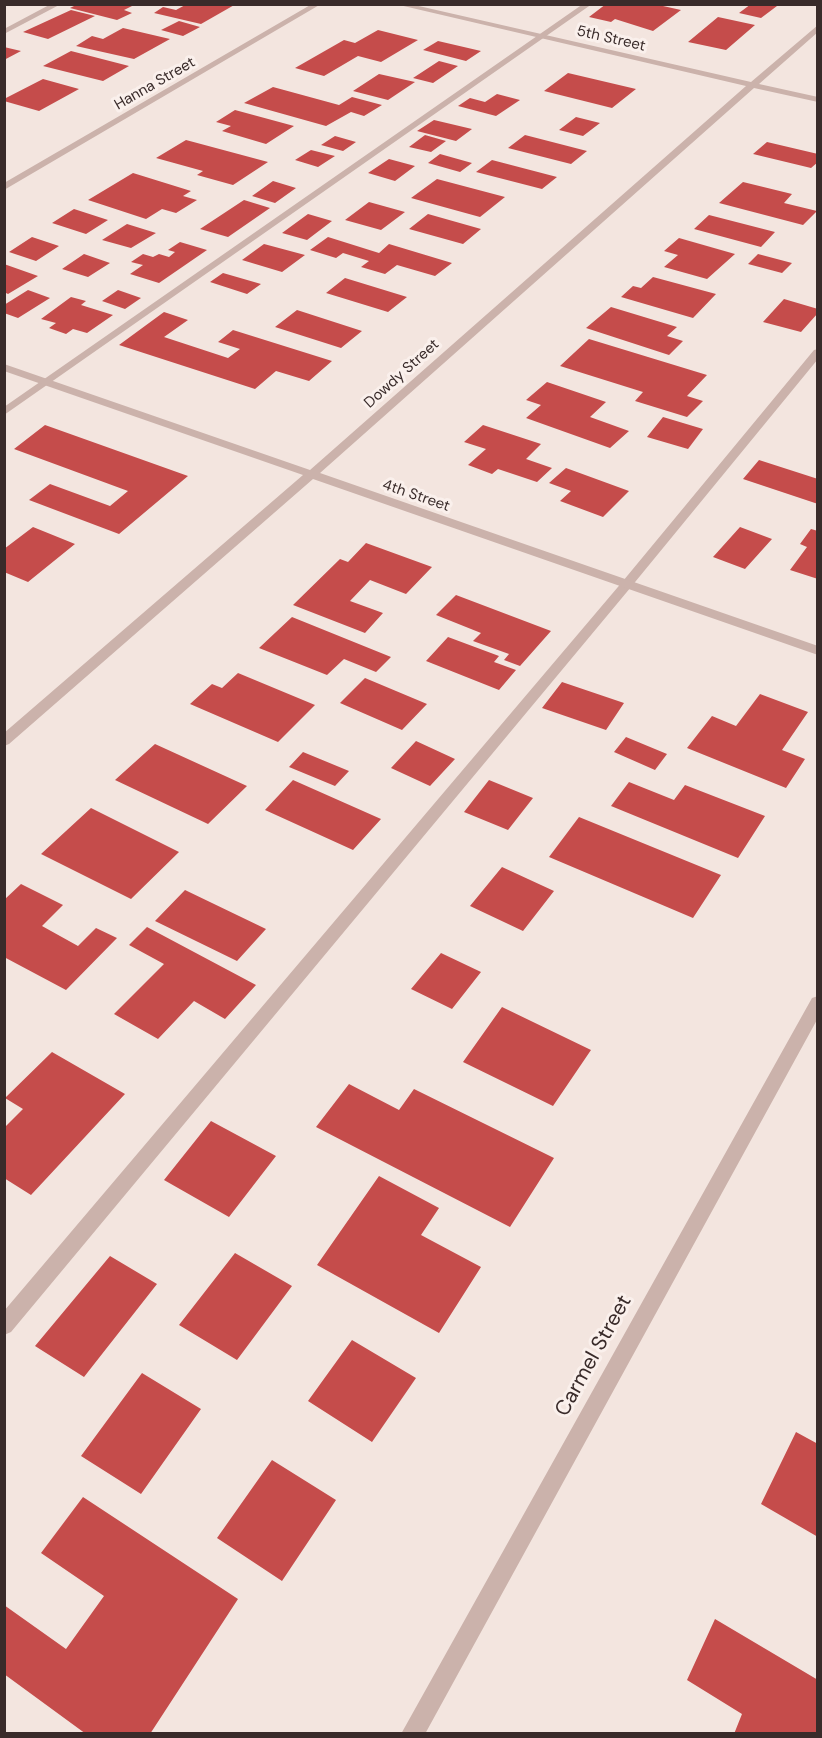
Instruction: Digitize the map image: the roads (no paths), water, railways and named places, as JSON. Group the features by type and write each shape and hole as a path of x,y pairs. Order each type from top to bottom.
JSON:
{"street":[{"path":"4,32 58,4"},
{"name":"Hanna Street","path":"4,187 318,4"},
{"name":"5th Street","path":"398,4 818,100"},
{"path":"4,412 590,4"},
{"name":"Dowdy Street","path":"4,741 311,475 818,27"},
{"path":"4,1326 627,584 818,352"},
{"name":"4th Street","path":"4,367 818,651"},
{"name":"Carmel Street","path":"412,1734 818,1002"}]}
